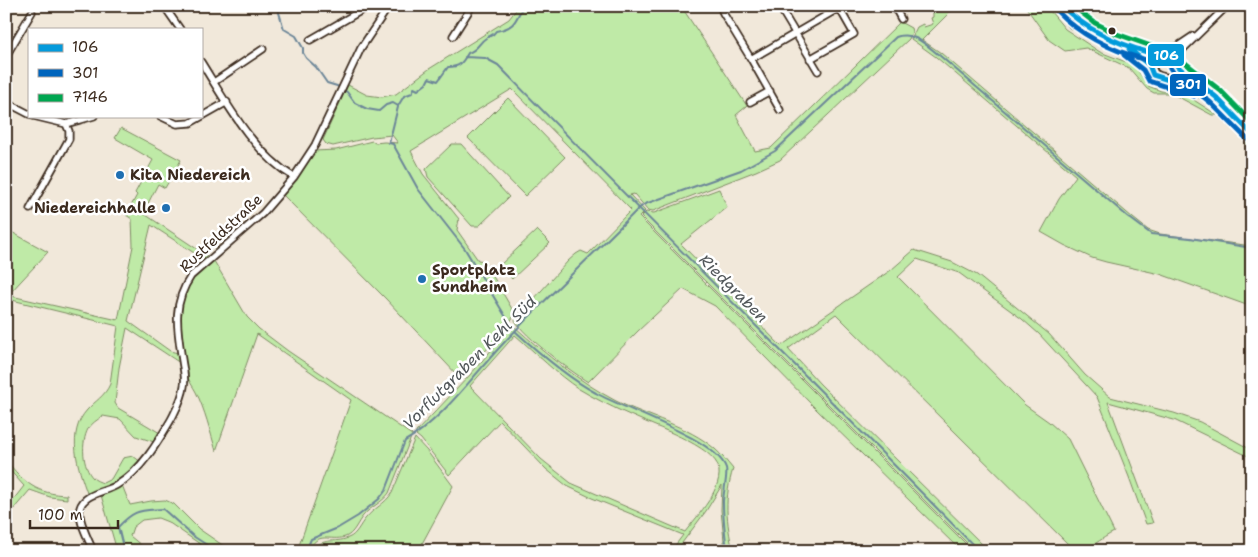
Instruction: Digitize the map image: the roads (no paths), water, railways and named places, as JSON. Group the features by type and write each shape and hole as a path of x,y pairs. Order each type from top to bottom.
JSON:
{"main road":[{"path":"1062,6 1087,27 1125,46 1168,59 1223,103 1252,134"},
{"path":"1125,46 1149,65 1153,75 1201,90 1223,103"},
{"path":"1149,65 1151,59 1168,59"},
{"path":"1168,59 1173,77 1168,79"}],"street":[{"path":"164,6 179,28"},
{"path":"310,40 369,6"},
{"path":"453,36 472,6"},
{"path":"720,6 780,110"},
{"path":"779,6 818,72"},
{"path":"894,6 901,19"},
{"path":"1168,59 1181,51 1227,6"},
{"path":"751,59 839,7 854,34 810,58"},
{"name":"Rustfeldstraße","path":"93,551 79,509 83,501 89,496 117,485 134,473 146,459 180,402 185,385 177,315 180,296 184,286 191,276 263,213 294,177 315,145 361,48 386,8"},
{"path":"6,56 32,12"},
{"path":"1168,59 1205,28"},
{"path":"214,82 263,49"},
{"path":"202,64 254,143 269,159 294,177"},
{"path":"750,102 770,91"},
{"path":"6,102 28,113"},
{"path":"202,117 227,102"},
{"path":"41,118 66,124 87,118"},
{"path":"166,118 183,124 200,118"},
{"path":"30,209 69,139 69,131 66,124"}],"waterway":[{"path":"277,6 284,29 296,36 306,58 316,67 327,83 347,92 355,103 367,109 379,111 386,105 393,103 398,106 404,96 412,93 414,88 418,90 426,84 429,78 438,81 448,67 460,64 468,53 474,50 483,40 493,35 496,31 511,26 523,6"},
{"path":"306,551 311,539 338,528 358,516 379,499 386,490 405,441 418,433 443,411 517,329 638,209 645,204 741,170 775,151 896,37 914,37 924,43 1127,216 1151,234 1252,248"},
{"name":"Riedgraben","path":"465,57 485,58 498,65 979,551"},
{"path":"398,107 389,143 393,144 418,189 465,249 507,319"},
{"path":"515,331 554,365 585,387 688,436 706,446 719,457 726,468 723,502 727,551"},
{"name":"Vorflutgraben Kehl Süd","path":"124,551 118,527 133,514 163,509 193,536 216,551"}],"place":[{"name":"Kita Niedereich","path":"120,175"},
{"name":"Niedereichhalle","path":"166,208"},
{"name":"Sportplatz Sundheim","path":"422,279"}]}
